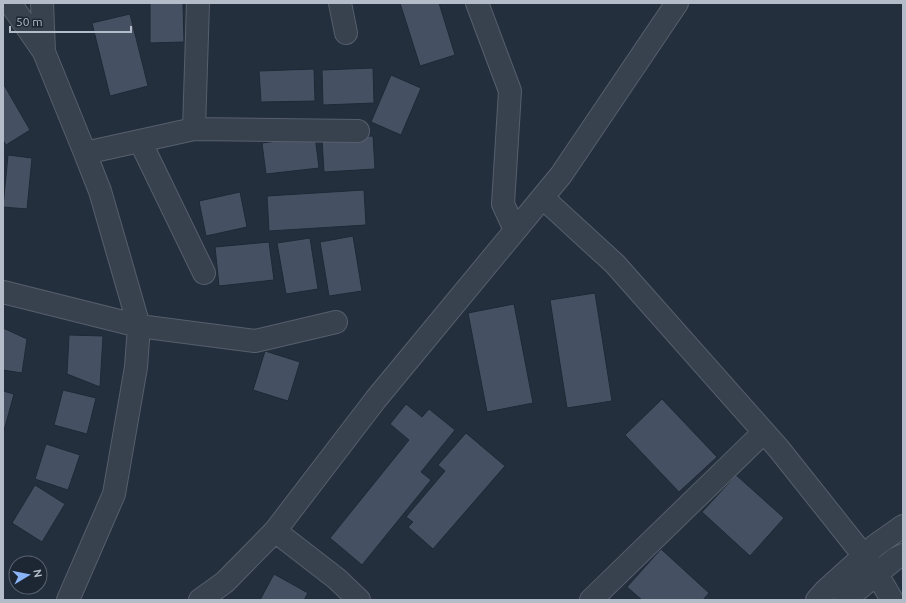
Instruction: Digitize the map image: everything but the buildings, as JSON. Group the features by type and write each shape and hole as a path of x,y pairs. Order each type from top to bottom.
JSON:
{"street":[{"path":"10,3 44,52 85,153 100,192 139,326 136,367 114,494 68,600"},
{"path":"42,3 44,52"},
{"path":"194,129 198,3"},
{"path":"340,3 346,33"},
{"path":"477,3 510,91 503,204 516,230"},
{"path":"200,600 225,582 275,531 376,399 562,175 677,3"},
{"path":"85,153 194,129 358,131"},
{"path":"140,141 204,273"},
{"path":"542,198 615,264 779,449 864,556 877,574 892,600"},
{"path":"3,292 139,326 256,341 336,322"},
{"path":"591,600 764,432"},
{"path":"817,600 825,590 876,545 903,526"},
{"path":"275,531 338,579 359,600"},
{"path":"845,600 895,559 903,555"}]}
